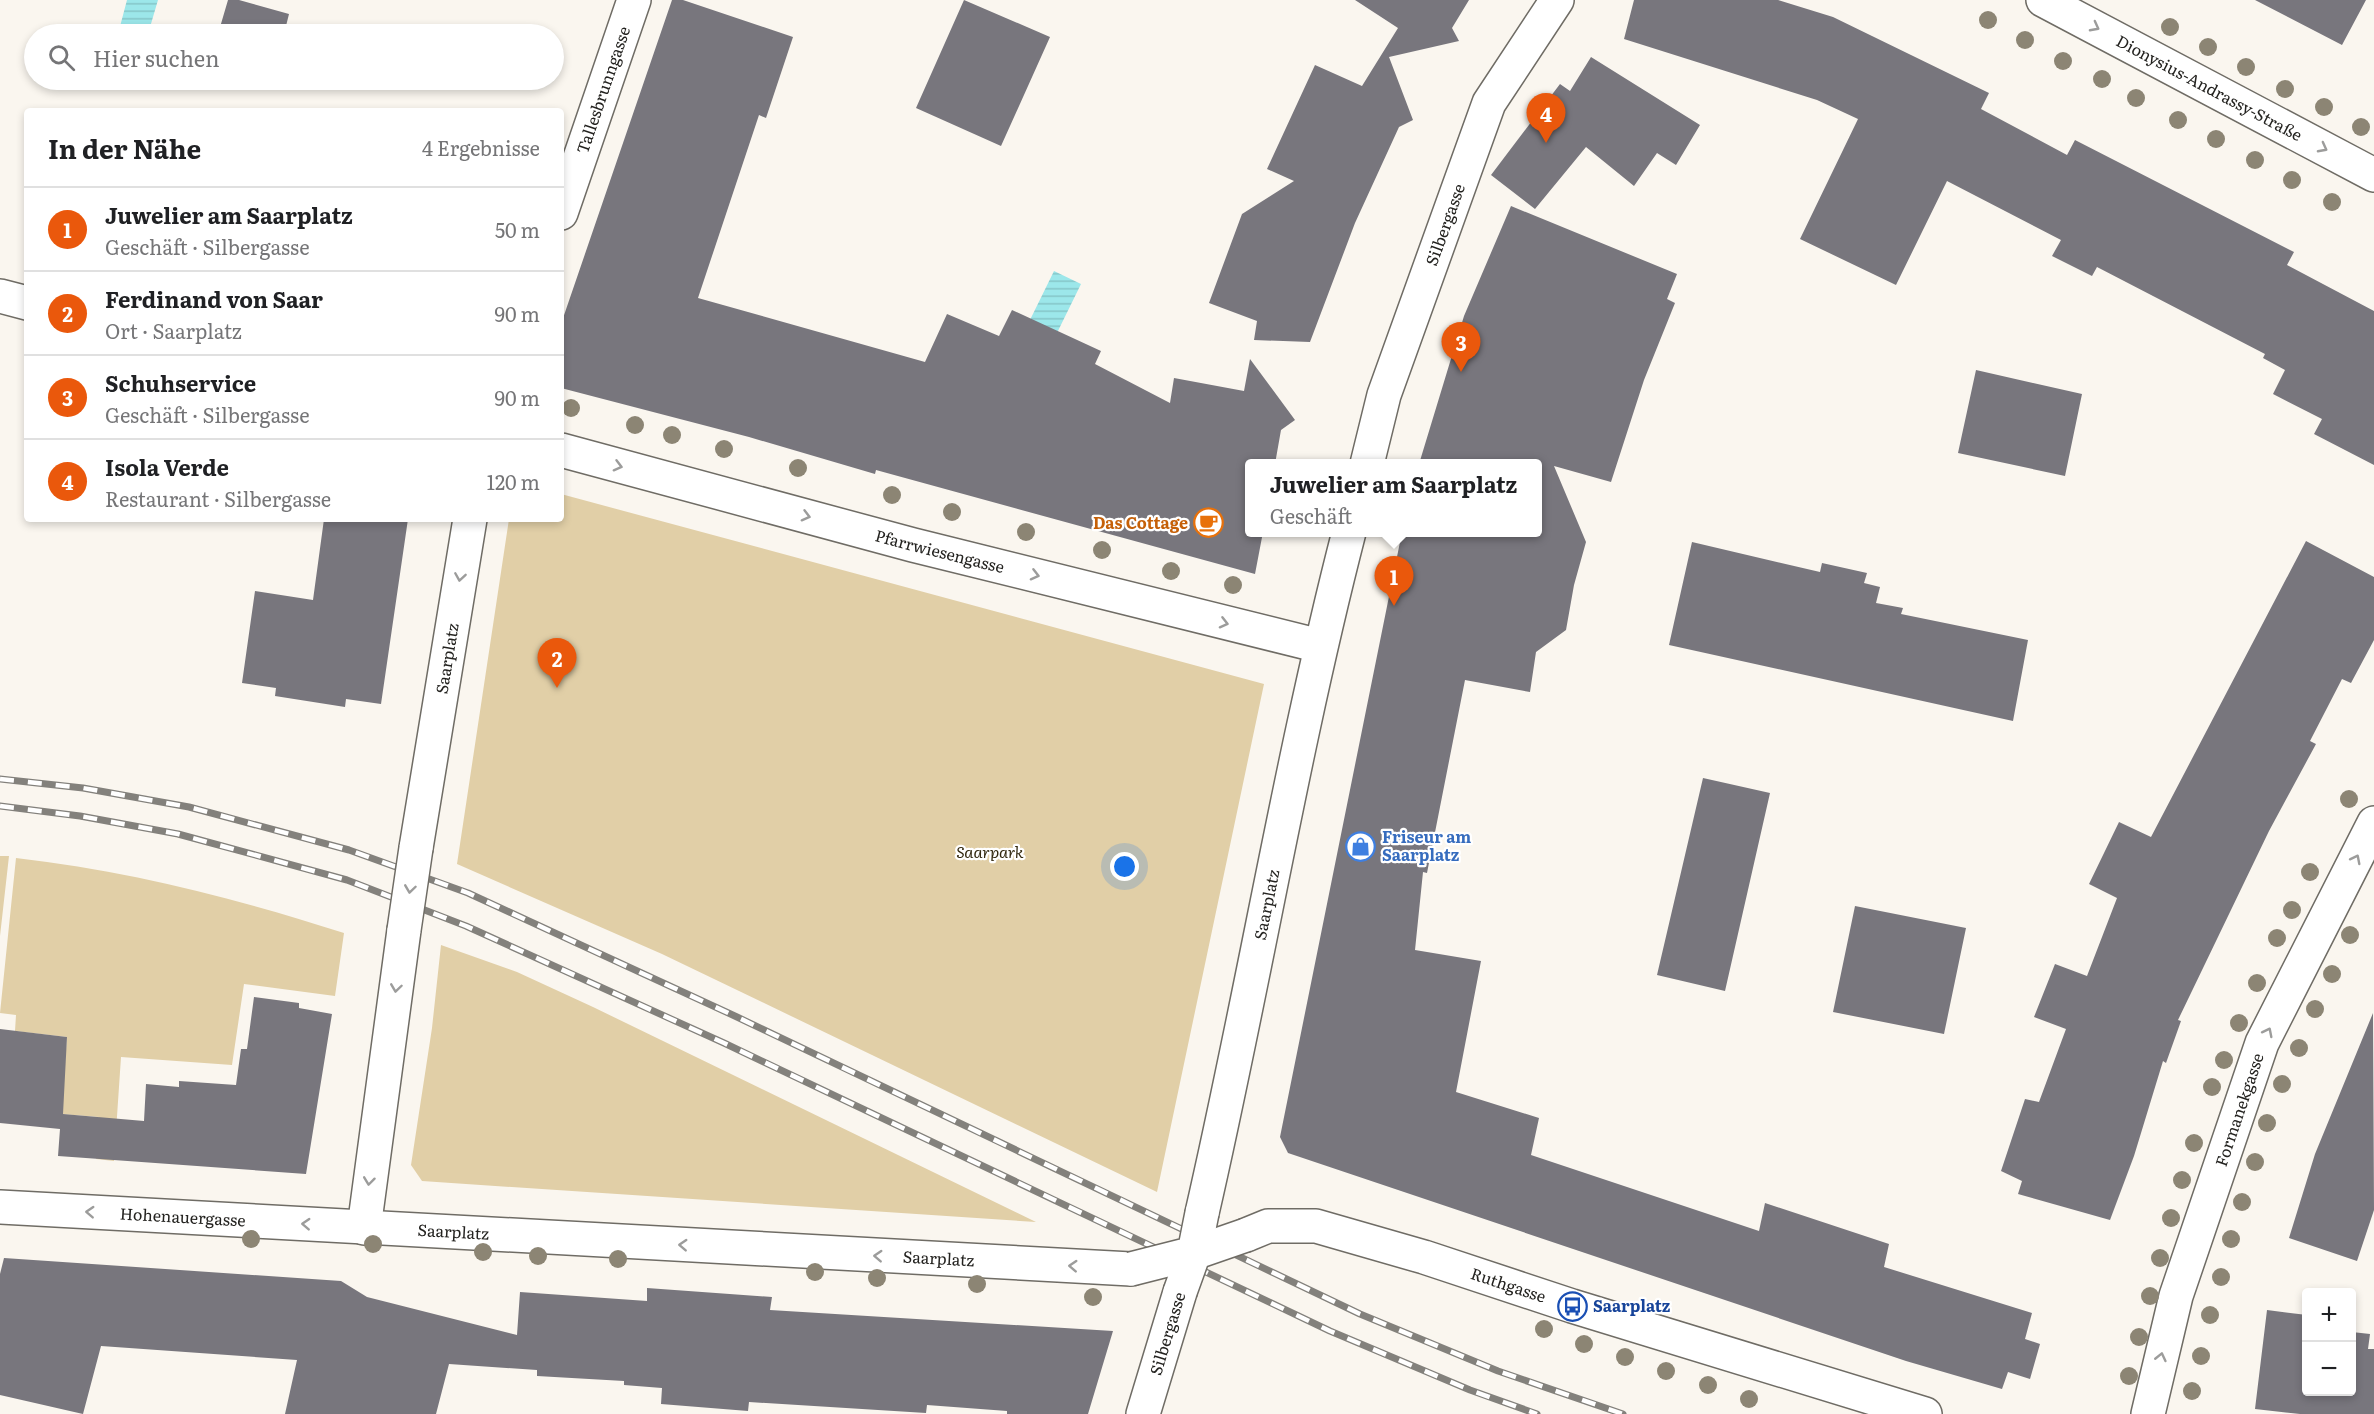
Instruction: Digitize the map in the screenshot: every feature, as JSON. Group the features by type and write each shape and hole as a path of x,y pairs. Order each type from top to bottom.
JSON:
{"street":[{"name":"Tallesbrunngasse","path":"564,204 634,0"},
{"name":"Silbergasse","path":"1368,459 1384,395 1489,103 1557,0"},
{"name":"Dionysius-Andrassy-Straße","path":"2043,0 2374,175"},
{"path":"0,296 24,302"},
{"name":"Pfarrwiesengasse","path":"564,451 925,548 1320,646"},
{"name":"Saarplatz","path":"469,522 423,798 364,1228 1131,1269 1194,1253 1256,966 1320,646"},
{"path":"1320,646 1348,537"},
{"name":"Formanekgasse","path":"2148,1414 2176,1296 2262,1043 2374,823"},
{"name":"Hohenauergasse","path":"0,1207 364,1228"},
{"name":"Ruthgasse","path":"1194,1253 1268,1226 1316,1226 1424,1257 1572,1306 1925,1414"},
{"name":"Silbergasse","path":"1143,1414 1194,1253"}],"green space":[{"name":"Saarpark","path":"564,495 1264,684 1157,1192 662,954 457,864 509,522 564,522"},
{"path":"0,856 9,856 0,936"},
{"path":"16,858 100,870 182,887 344,933 335,996 244,984 232,1065 121,1057 114,1161 96,1159 99,1117 61,1114 67,1037 15,1031 16,1015 0,1013"},
{"path":"441,945 517,972 593,1007 1036,1222 422,1181 411,1165 432,1028"}],"water":[{"path":"127,0 158,0 151,24 121,24"},
{"path":"1054,271 1081,284 1056,335 1029,322"}],"building":[{"path":"228,0 239,0 289,14 286,24 221,24"},
{"path":"672,0 683,0 793,37 766,118 759,115 698,298 925,362 947,314 999,336 1012,310 1101,351 1095,364 1170,403 1174,378 1244,391 1250,359 1295,420 1281,430 1276,459 1245,459 1245,537 1262,537 1255,574 876,470 875,474 749,437 564,389 564,315"},
{"path":"964,0 1050,37 1001,146 916,108"},
{"path":"1355,0 1469,0 1452,28 1459,41 1389,57 1413,120 1399,127 1355,223 1310,342 1254,340 1257,321 1209,303 1242,214 1294,181 1267,169 1315,65 1362,86 1398,28"},
{"path":"1634,0 1778,0 1833,17 1989,93 1981,109 2067,155 2075,140 2294,252 2287,265 2374,311 2374,465 2314,434 2322,419 2273,394 2285,370 2263,358 2265,354 2097,267 2092,276 2052,256 2061,240 1947,181 1896,285 1800,239 1858,119 1817,100 1624,39"},
{"path":"2255,0 2366,0 2342,45"},
{"path":"1591,57 1700,125 1676,165 1657,153 1634,186 1586,147 1535,209 1491,175 1560,84 1570,91"},
{"path":"1511,206 1677,274 1667,299 1675,303 1644,380 1611,482 1554,466 1586,542 1574,585 1566,630 1536,652 1530,692 1465,680 1427,873 1423,872 1415,950 1481,961 1456,1092 1539,1118 1531,1155 1759,1231 1765,1203 1889,1244 1884,1267 2032,1313 2025,1339 2040,1344 2030,1379 2008,1372 2002,1389 1906,1361 1288,1153 1280,1137 1401,537 1542,537 1542,459 1421,459 1464,316"},
{"path":"1976,370 2082,394 2065,476 1958,453"},
{"path":"324,522 408,522 381,704 346,699 345,707 275,696 276,688 242,683 255,591 313,600"},
{"path":"2306,541 2374,577 2374,640 2351,683 2342,679 2310,741 2316,744 2269,831 2178,1020 2181,1021 2166,1063 2163,1061 2134,1156 2110,1220 2018,1194 2022,1181 2001,1171 2025,1099 2039,1102 2066,1029 2034,1017 2055,964 2087,976 2117,898 2089,884 2119,822 2151,837"},
{"path":"1692,542 1820,572 1822,563 1867,573 1864,583 1880,587 1876,603 1903,608 1901,614 2028,640 2013,721 1669,645"},
{"path":"1703,778 1770,793 1725,991 1657,975"},
{"path":"1855,906 1966,928 1944,1034 1833,1012"},
{"path":"254,997 299,1003 299,1008 332,1014 306,1174 58,1156 60,1129 0,1123 0,1029 67,1037 63,1114 144,1121 146,1084 179,1087 179,1081 236,1085 241,1049 247,1049"},
{"path":"2373,1013 2374,1210 2357,1261 2289,1238 2315,1154"},
{"path":"4,1258 341,1281 367,1297 517,1335 520,1292 647,1301 647,1288 772,1297 770,1310 1113,1331 1088,1414 1007,1414 1007,1411 927,1405 926,1413 749,1402 748,1411 661,1404 662,1388 624,1385 624,1381 537,1376 537,1370 449,1364 436,1414 285,1414 297,1360 101,1346 83,1414 0,1395 0,1274"},
{"path":"2267,1310 2302,1314 2302,1396 2356,1396 2356,1332 2370,1334 2368,1349 2374,1349 2374,1414 2300,1414 2255,1409"}],"railway":[{"path":"0,779 83,788 189,807 349,850 468,893 737,1017 1360,1314 1498,1371 1623,1414"},
{"path":"0,806 80,816 178,834 347,880 466,926 724,1043 1330,1331 1470,1390 1537,1414"}],"place":[{"name":"Isola Verde","path":"1546,143"},
{"name":"Schuhservice","path":"1461,372"},
{"name":"Das Cottage","path":"1209,523"},
{"name":"Juwelier am Saarplatz","path":"1394,606"},
{"name":"Ferdinand von Saar","path":"557,688"},
{"name":"Friseur am Saarplatz","path":"1361,846"},
{"name":"Saarplatz","path":"1572,1306"}]}
